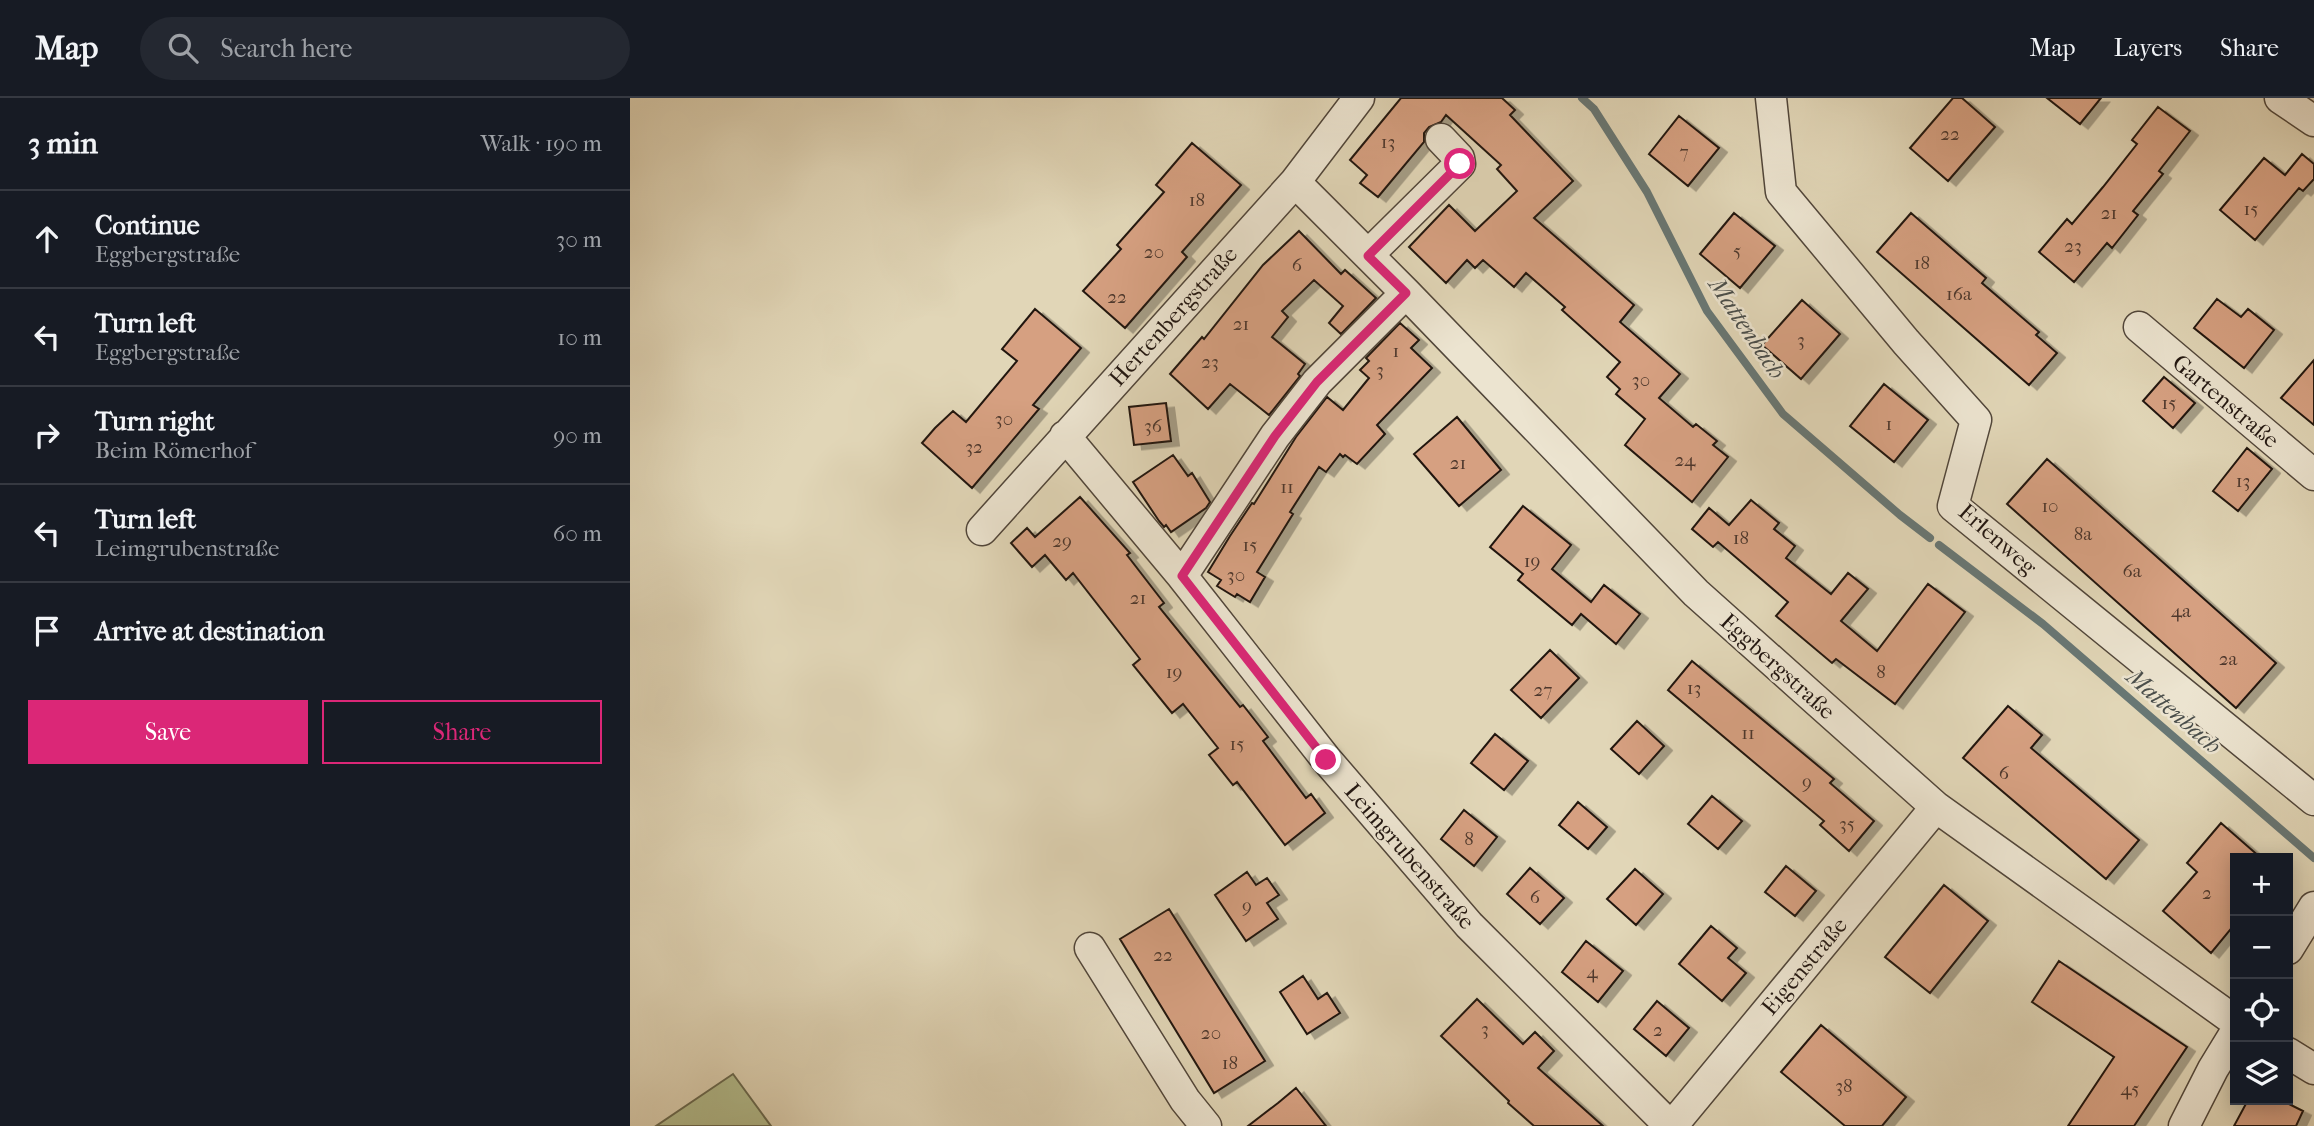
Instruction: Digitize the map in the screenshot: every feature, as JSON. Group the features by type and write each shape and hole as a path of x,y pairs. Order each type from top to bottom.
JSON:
{"street":[{"name":"Hertenbergstraße","path":"982,530 1295,182 1359,98"},
{"name":"Erlenweg","path":"1771,98 1781,192 1906,342 1976,420 1953,506 2314,800"},
{"path":"2280,98 2314,121"},
{"path":"1368,256 1460,164 1459,158 1441,139"},
{"name":"Eggbergstraße","path":"1295,182 1696,593 1936,807 2230,1017"},
{"path":"1182,576 1275,436 1317,382 1406,293"},
{"name":"Gartenstraße","path":"2139,327 2314,475"},
{"name":"Leimgrubenstraße","path":"1065,436 1182,576 1326,760 1469,925 1671,1126"},
{"name":"Eigenstraße","path":"1671,1126 1936,807"},
{"path":"2293,941 2314,907"},
{"path":"1090,948 1185,1100 1206,1126"},
{"path":"2184,1126 2230,1041"},
{"path":"2293,1056 2314,1069"}],"green space":[{"path":"733,1074 771,1126 656,1126"}],"building":[{"path":"1401,98 1502,98 1515,110 1510,115 1573,181 1534,218 1634,305 1620,322 1680,374 1659,398 1693,427 1696,424 1717,441 1713,445 1728,457 1692,502 1625,445 1645,419 1616,394 1620,389 1607,377 1620,362 1562,310 1565,307 1526,273 1514,287 1483,260 1475,268 1467,260 1446,283 1409,247 1449,205 1475,231 1517,191 1497,169 1501,165 1446,115 1441,122 1429,127 1424,133 1424,142 1378,197 1360,183 1367,175 1350,160"},
{"path":"1953,98 1962,98 1995,127 1948,181 1910,148"},
{"path":"2047,98 2101,98 2080,124"},
{"path":"2158,107 2190,131 2159,171 2163,174 2133,211 2138,215 2112,248 2107,243 2074,282 2039,252 2067,219 2072,224 2103,187 2137,144 2132,140"},
{"path":"1679,116 1719,148 1688,186 1649,154"},
{"path":"1192,143 1241,185 1182,252 1187,257 1125,328 1083,291 1121,249 1117,245 1164,192 1156,185"},
{"path":"2302,154 2314,164 2314,179 2303,191 2299,188 2255,240 2220,210 2264,158 2285,175"},
{"path":"1734,213 1775,246 1740,288 1700,254"},
{"path":"1911,213 1986,278 1982,283 2039,332 2036,335 2057,353 2029,385 1877,252"},
{"path":"1299,231 1341,274 1345,270 1376,298 1341,334 1329,323 1343,306 1314,280 1282,311 1288,317 1272,337 1305,364 1298,374 1300,376 1269,415 1230,384 1208,409 1170,374 1202,337 1204,339 1263,265"},
{"path":"2217,299 2241,317 2248,309 2274,330 2244,368 2194,328"},
{"path":"1802,300 1840,334 1801,379 1762,345"},
{"path":"1035,309 1081,348 1033,405 1039,409 972,488 922,443 953,411 966,422 1017,361 1002,349"},
{"path":"1400,323 1419,340 1411,348 1432,368 1377,425 1385,434 1357,464 1340,454 1326,472 1319,467 1257,572 1265,577 1250,602 1217,586 1221,580 1208,572 1296,437 1327,397 1343,410 1369,378 1360,370 1369,361 1366,358"},
{"path":"2314,360 2314,425 2281,398"},
{"path":"2164,377 2195,403 2173,428 2143,401"},
{"path":"1884,384 1928,420 1894,462 1850,426"},
{"path":"1166,403 1171,441 1134,445 1129,407"},
{"path":"1457,417 1501,470 1459,506 1414,454"},
{"path":"2247,448 2272,469 2238,511 2213,491"},
{"path":"1173,455 1188,476 1192,473 1210,502 1206,508 1171,532 1159,521 1133,482"},
{"path":"2047,459 2276,663 2236,708 2007,504"},
{"path":"1080,497 1130,553 1127,555 1164,603 1159,607 1240,707 1243,705 1268,737 1263,741 1306,798 1311,794 1325,813 1285,845 1237,782 1233,785 1209,755 1218,748 1183,704 1172,713 1133,665 1140,659 1073,573 1066,580 1045,555 1032,567 1011,543 1027,528 1035,537"},
{"path":"1751,500 1779,523 1774,529 1795,546 1786,558 1831,594 1848,573 1868,589 1841,621 1877,651 1928,584 1965,612 1895,704 1836,659 1832,663 1776,616 1788,602 1718,542 1713,547 1692,529 1709,508 1729,525"},
{"path":"1523,506 1571,545 1552,569 1591,602 1604,585 1640,614 1616,644 1581,614 1572,625 1518,580 1523,574 1490,547"},
{"path":"1550,650 1579,678 1541,718 1511,690"},
{"path":"1692,661 1834,779 1830,783 1874,821 1849,851 1820,825 1824,821 1668,690"},
{"path":"2008,706 2042,735 2031,748 2139,840 2106,879 1963,758"},
{"path":"1637,721 1664,746 1639,774 1611,749"},
{"path":"1495,734 1528,761 1504,790 1471,763"},
{"path":"1712,796 1742,821 1718,849 1688,824"},
{"path":"1578,802 1607,827 1588,849 1559,825"},
{"path":"1464,810 1497,837 1474,866 1441,839"},
{"path":"2221,823 2255,853 2230,853 2230,930 2211,953 2163,911 2197,872 2187,863"},
{"path":"1786,866 1816,891 1795,916 1765,892"},
{"path":"1530,868 1564,898 1540,924 1507,894"},
{"path":"1635,869 1663,894 1636,925 1607,899"},
{"path":"1247,872 1256,885 1267,878 1279,895 1267,903 1278,919 1246,941 1215,895"},
{"path":"1944,885 1988,921 1930,993 1885,957"},
{"path":"1169,909 1265,1061 1214,1093 1120,939"},
{"path":"1711,926 1737,948 1728,958 1746,973 1722,1001 1679,964"},
{"path":"1586,941 1623,971 1598,1002 1562,972"},
{"path":"2059,961 2187,1047 2134,1126 2068,1126 2114,1057 2032,1002"},
{"path":"1303,976 1318,999 1327,993 1340,1013 1307,1034 1280,992"},
{"path":"1477,999 1523,1044 1535,1032 1554,1051 1538,1068 1603,1126 1534,1126 1441,1036"},
{"path":"1657,1001 1689,1028 1666,1056 1634,1029"},
{"path":"1821,1025 1906,1097 1882,1126 1845,1126 1781,1072"},
{"path":"1296,1088 1326,1126 1248,1126 1278,1103"},
{"path":"2245,1105 2291,1105 2303,1111 2296,1126 2234,1126"}],"waterway":[{"name":"Mattenbach","path":"1582,98 1594,109 1647,192 1707,311 1783,414 1930,538"},
{"name":"Mattenbach","path":"1939,545 2043,624 2314,858"}],"route":[{"path":"1326,760 1182,576 1275,436 1317,382 1406,293 1368,256 1460,164"}]}
